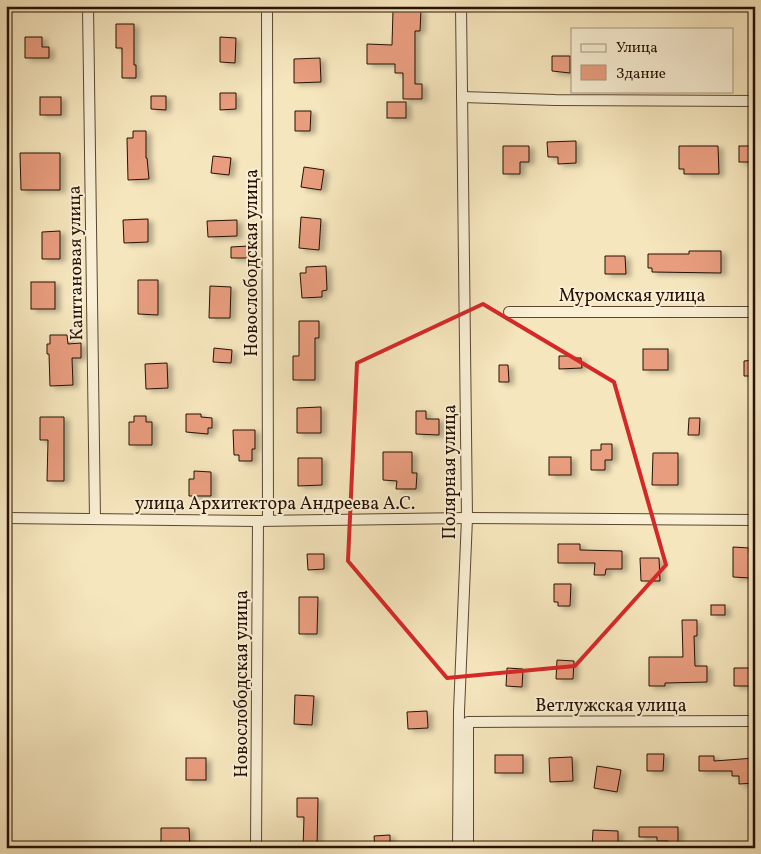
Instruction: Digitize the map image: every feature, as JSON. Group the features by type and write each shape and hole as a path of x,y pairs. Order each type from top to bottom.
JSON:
{"street":[{"name":"Каштановая улица","path":"88,6 95,519"},
{"name":"Новослободская улица","path":"256,848 263,520 267,6"},
{"name":"Полярная улица","path":"458,848 458,711 467,518 462,6"},
{"path":"462,97 555,100 755,101"},
{"name":"Муромская улица","path":"509,312 755,312"},
{"name":"улица Архитектора Андреева А.С.","path":"6,518 755,520"},
{"name":"Ветлужская улица","path":"468,848 468,722 755,721"}],"highlighted area":[{"path":"483,304 614,382 666,565 575,666 447,678 348,561 357,363"}],"building":[{"path":"393,10 421,10 420,31 415,31 415,84 422,84 422,99 403,99 403,73 395,73 395,64 367,64 367,44 392,45"},
{"path":"116,24 134,24 134,65 136,65 136,78 122,78 122,48 116,48"},
{"path":"25,37 42,37 42,47 49,47 49,58 25,58"},
{"path":"220,37 236,38 235,63 220,62"},
{"path":"552,56 570,56 570,73 552,71"},
{"path":"320,58 321,82 294,83 294,59"},
{"path":"220,93 236,93 236,109 220,110"},
{"path":"151,96 166,96 166,110 151,109"},
{"path":"40,97 61,97 61,115 40,115"},
{"path":"387,102 406,102 406,118 387,118"},
{"path":"295,111 311,111 310,131 295,131"},
{"path":"133,131 146,131 146,158 149,179 128,180 127,138 133,138"},
{"path":"576,141 576,163 558,164 558,157 548,157 547,142"},
{"path":"503,146 529,146 529,162 520,162 520,174 503,174"},
{"path":"679,146 718,146 719,174 684,174 684,169 679,169"},
{"path":"739,146 755,146 755,162 739,162"},
{"path":"20,153 60,153 60,190 21,190"},
{"path":"213,156 231,158 229,175 211,173"},
{"path":"304,167 324,170 321,190 301,187"},
{"path":"301,217 321,219 319,250 299,248"},
{"path":"148,219 148,242 124,243 123,220"},
{"path":"237,220 237,236 208,237 207,221"},
{"path":"60,231 60,259 42,259 42,232"},
{"path":"249,246 250,258 231,258 231,247"},
{"path":"689,251 721,251 721,273 652,272 652,268 648,268 648,254 689,254"},
{"path":"605,256 625,256 626,274 605,274"},
{"path":"326,266 327,290 322,291 322,297 302,298 300,273 306,273 306,267"},
{"path":"138,280 158,280 158,315 138,314"},
{"path":"31,282 55,282 55,309 31,309"},
{"path":"210,286 231,287 230,318 209,318"},
{"path":"299,321 319,321 319,338 315,338 315,380 293,380 293,356 299,356"},
{"path":"50,335 67,335 68,344 81,343 81,358 72,358 73,385 50,386 47,344 50,344"},
{"path":"214,348 232,350 231,363 213,362"},
{"path":"643,349 668,349 668,370 643,370"},
{"path":"559,356 581,358 582,368 559,369"},
{"path":"755,360 755,376 744,376 744,361"},
{"path":"167,363 168,388 146,389 145,364"},
{"path":"499,365 508,365 509,382 499,382"},
{"path":"321,407 321,433 297,433 297,408"},
{"path":"416,411 426,411 426,419 439,419 439,435 416,434"},
{"path":"186,414 201,414 201,417 212,418 212,428 208,428 208,434 186,432"},
{"path":"134,416 146,416 146,422 152,422 152,445 129,445 129,422 134,422"},
{"path":"40,417 64,417 64,481 47,481 48,440 40,440"},
{"path":"689,418 700,418 699,435 688,435"},
{"path":"233,430 255,430 255,449 252,449 252,461 239,461 239,455 234,455"},
{"path":"601,444 612,444 612,460 605,460 605,470 591,470 591,450 601,450"},
{"path":"383,452 412,452 412,473 417,473 416,489 396,489 397,481 383,480"},
{"path":"653,453 678,453 678,485 652,485"},
{"path":"549,457 571,457 571,475 549,475"},
{"path":"298,458 322,458 322,485 298,486"},
{"path":"194,471 211,472 211,496 189,496 189,479 194,479"},
{"path":"558,544 580,544 580,550 622,551 622,569 606,569 605,575 594,575 595,563 558,563"},
{"path":"733,547 749,548 749,553 751,553 750,578 733,577"},
{"path":"307,554 324,554 324,569 308,570"},
{"path":"640,558 659,558 660,581 641,581"},
{"path":"554,584 571,584 570,606 558,606 558,602 554,602"},
{"path":"299,597 318,597 317,634 299,634"},
{"path":"711,605 725,605 725,615 711,615"},
{"path":"682,620 697,620 697,636 694,636 695,666 707,666 707,682 665,683 665,686 649,686 649,657 683,657"},
{"path":"557,660 574,661 573,679 556,679"},
{"path":"507,668 523,669 522,687 506,686"},
{"path":"734,668 750,668 751,686 734,686"},
{"path":"295,695 314,696 312,725 294,724"},
{"path":"427,711 428,728 408,729 407,712"},
{"path":"647,754 664,754 663,771 647,771"},
{"path":"495,755 523,755 523,773 495,773"},
{"path":"699,756 714,756 714,761 755,758 755,783 739,784 739,776 732,776 732,771 699,771"},
{"path":"572,757 573,781 550,782 549,758"},
{"path":"186,758 206,758 206,780 186,780"},
{"path":"597,766 621,770 617,792 594,788"},
{"path":"297,798 318,798 317,848 303,848 304,817 297,817"},
{"path":"639,827 678,827 678,848 668,848 668,841 657,841 657,837 639,837"},
{"path":"161,828 189,828 190,847 161,847"},
{"path":"593,830 618,831 618,844 609,844 609,848 592,848"},
{"path":"390,835 390,848 375,848 374,836"}]}
